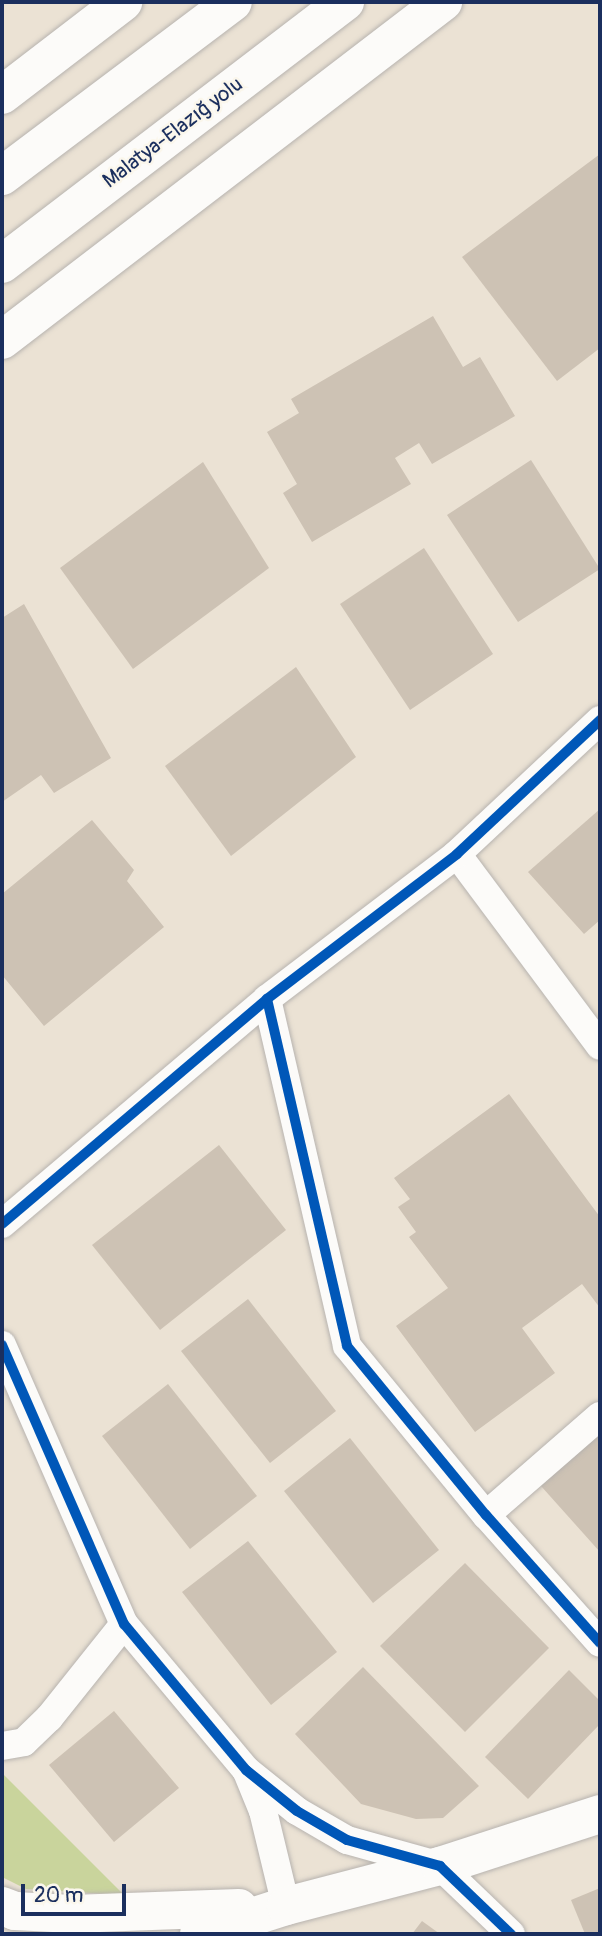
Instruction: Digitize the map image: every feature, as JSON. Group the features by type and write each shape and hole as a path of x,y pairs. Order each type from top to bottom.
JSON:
{"main road":[{"path":"2,95 122,2"},
{"path":"2,176 233,2"},
{"name":"Malatya-Elazığ yolu","path":"2,264 345,2"},
{"path":"2,340 443,2"},
{"path":"199,1934 286,1906 440,1866 600,1814"},
{"path":"2,1906 15,1911 72,1914 286,1906"}],"street":[{"path":"2,1224 267,999 457,854 600,720"},
{"path":"457,854 600,1046"},
{"path":"267,999 347,1346 486,1515 600,1643"},
{"path":"2,1345 124,1624 246,1770 298,1811 347,1840 440,1866 511,1934"},
{"path":"486,1515 600,1416"},
{"path":"2,1746 23,1742 49,1718 124,1624"},
{"path":"246,1770 263,1811 286,1906"}],"green space":[{"path":"2,1773 124,1895 26,1889 2,1877"}],"building":[{"path":"600,154 600,348 557,381 462,257"},
{"path":"433,316 463,367 480,357 515,416 432,464 419,443 395,458 411,484 312,542 283,493 297,484 267,432 299,413 291,399"},
{"path":"531,460 600,569 518,622 447,515"},
{"path":"203,462 269,568 133,669 60,568"},
{"path":"424,548 493,654 410,710 340,604"},
{"path":"24,604 111,758 54,793 41,775 2,802 2,618"},
{"path":"296,667 356,757 231,856 165,766"},
{"path":"600,809 600,920 584,934 528,872"},
{"path":"92,820 134,870 127,881 164,927 44,1026 2,975 2,894"},
{"path":"509,1094 600,1217 600,1308 582,1284 522,1328 555,1373 475,1432 396,1326 448,1288 409,1237 416,1232 398,1207 410,1199 394,1178"},
{"path":"219,1145 286,1230 160,1330 92,1245"},
{"path":"248,1299 336,1411 270,1463 181,1351"},
{"path":"168,1384 257,1496 190,1549 102,1436"},
{"path":"600,1434 600,1552 541,1486"},
{"path":"350,1438 439,1550 373,1603 284,1491"},
{"path":"248,1541 337,1652 271,1705 182,1592"},
{"path":"465,1563 549,1648 465,1732 380,1646"},
{"path":"363,1667 479,1786 443,1818 416,1819 361,1804 295,1734"},
{"path":"569,1670 600,1701 600,1724 528,1799 485,1757"},
{"path":"114,1711 179,1788 114,1842 49,1765"},
{"path":"600,1888 600,1933 585,1934 571,1900"},
{"path":"422,1921 440,1934 412,1934"}],"cycle path":[{"path":"2,1224 267,999 457,854 600,720"},
{"path":"267,999 347,1346 486,1515 600,1643"},
{"path":"2,1345 124,1624 246,1770 297,1811 347,1840 440,1866 511,1934"}]}
